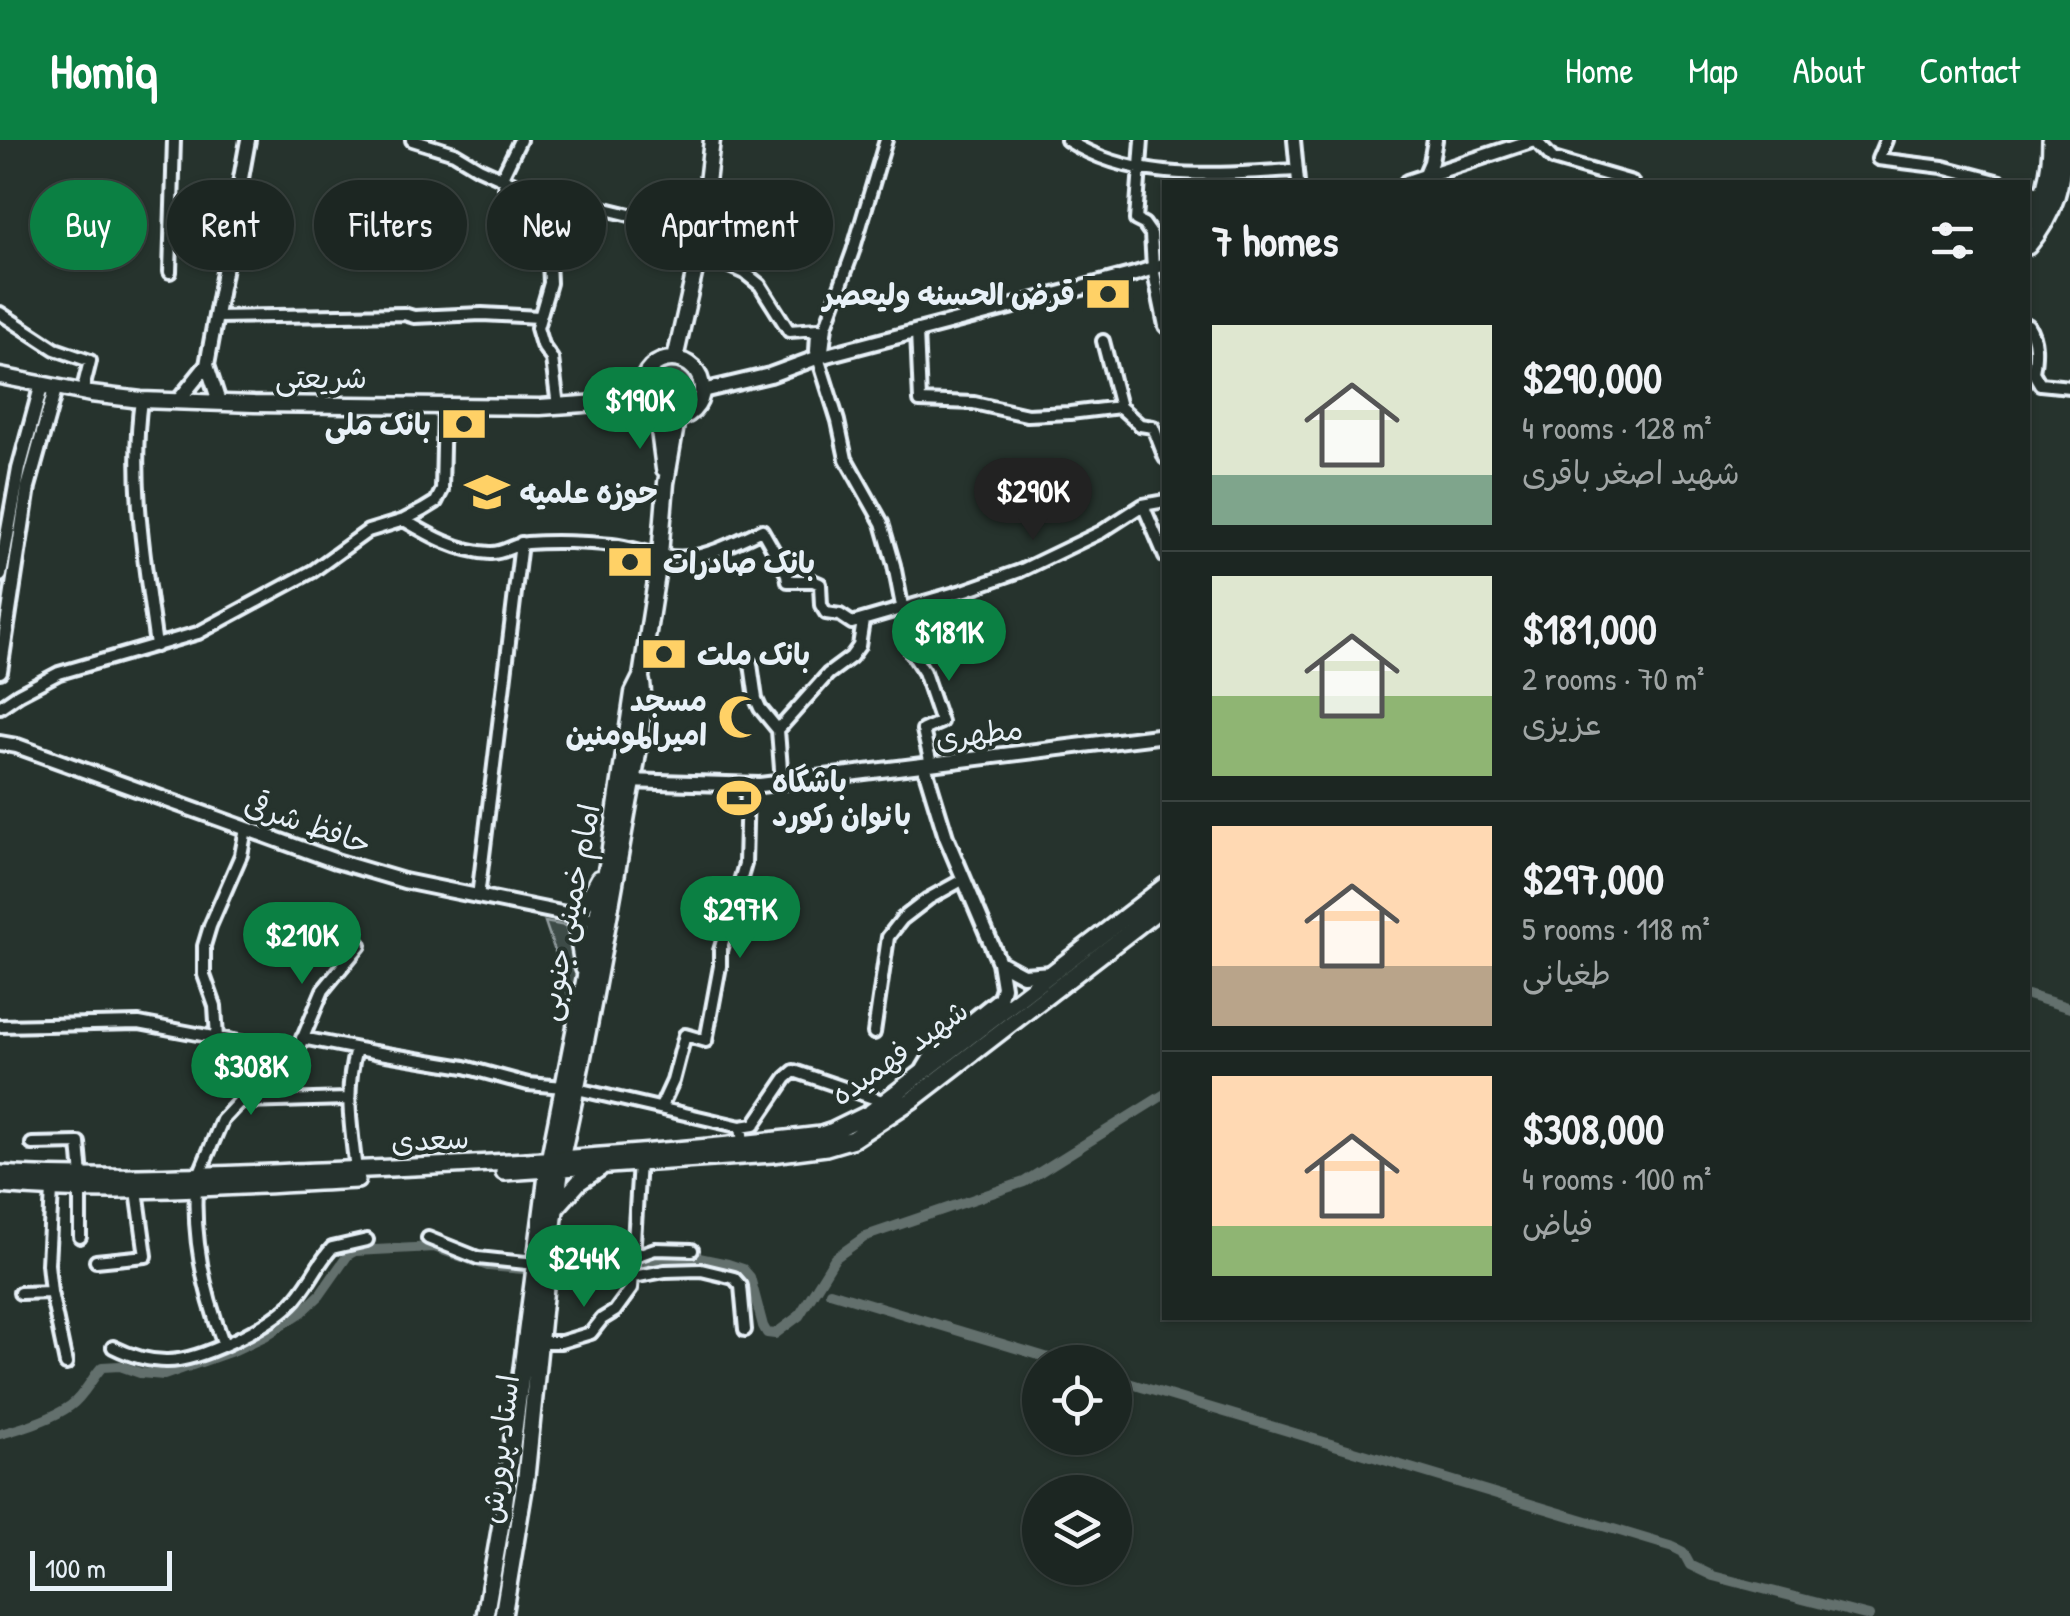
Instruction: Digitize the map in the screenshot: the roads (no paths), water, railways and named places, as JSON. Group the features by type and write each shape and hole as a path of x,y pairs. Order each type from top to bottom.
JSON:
{"main road":[{"path":"708,180 712,140"},
{"path":"2030,219 2040,206 2036,192 2052,154 2052,140"},
{"path":"2030,243 2047,222 2055,200 2064,167 2063,140"},
{"path":"675,359 695,270"},
{"path":"675,359 692,366 702,391 694,409 677,419 656,415 648,409 643,380 655,364 675,359"},
{"name":"شریعتی","path":"0,376 140,400 558,406 644,400"},
{"path":"656,415 666,483"},
{"path":"666,483 677,419"},
{"name":"امام خمینی جنوبی","path":"555,1163 626,781 633,693 641,678 660,555 666,483"},
{"name":"امام خمینی جنوبی","path":"571,1088 585,979 602,922 609,855 626,781"},
{"path":"585,979 574,915 595,887 609,855"},
{"name":"شهید فهمیده","path":"555,1163 742,1135 792,1138 833,1132 885,1102 1162,888"},
{"name":"شهید فهمیده","path":"555,1163 605,1165 772,1154 826,1147 853,1138 912,1100 1162,907"},
{"name":"سعدی","path":"0,1185 52,1190 81,1183 356,1175 555,1163"},
{"name":"استاد پرورش","path":"484,1616 556,1208 555,1163"},
{"name":"استاد پرورش","path":"503,1616 526,1477 555,1163"},
{"path":"556,1208 580,1182 605,1165"},
{"name":"سعدی","path":"0,1174 136,1190 197,1181"},
{"path":"508,1475 526,1477"}],"street":[{"path":"170,272 174,140"},
{"path":"178,400 206,365 248,140"},
{"path":"412,140 454,152 528,190 626,214"},
{"path":"520,140 502,177 515,220 549,260 550,283 536,328 552,359 558,406"},
{"path":"819,357 886,140"},
{"path":"1067,140 1089,154 1140,170 1205,174 1296,170"},
{"path":"1142,140 1136,220 1151,234 1162,296"},
{"path":"1294,140 1298,180"},
{"path":"1437,140 1444,156 1458,166"},
{"path":"1426,176 1437,140"},
{"path":"1413,180 1535,140 1553,159 1625,180"},
{"path":"1886,140 1878,159 1943,167 1992,180"},
{"path":"702,391 1159,266"},
{"path":"739,270 760,285 789,332 826,326"},
{"path":"0,313 55,349 90,362 82,392"},
{"path":"215,317 539,317"},
{"path":"2030,327 2036,354 2033,372 2040,384 2070,386"},
{"path":"813,331 817,334 816,350 846,458 882,523 911,652 924,672 941,722 923,730 936,809 999,962 1004,987 1000,998 935,1050 920,1076"},
{"path":"917,332 920,400 996,406 1027,415 1120,407"},
{"path":"1103,341 1120,407 1140,425 1153,427 1162,450"},
{"path":"206,365 219,402"},
{"path":"0,671 28,487 54,393 47,386 40,391 19,469 1,565"},
{"path":"140,400 137,484 156,646"},
{"path":"0,707 58,673 198,633 313,571 368,531 404,520 436,502 442,490 444,406"},
{"path":"404,520 451,546 489,554 521,543 610,545 660,555 689,556 762,530 788,581 820,584 821,605 826,612 852,623 1020,571 1101,532 1142,505 1162,502"},
{"path":"1142,505 1162,549"},
{"path":"478,897 521,543"},
{"path":"778,730 828,674 851,657 858,646 863,621"},
{"path":"750,664 756,699 778,730 782,782"},
{"path":"0,732 6,744"},
{"name":"مطهری","path":"626,781 782,782 1162,735"},
{"name":"حافظ شرقی","path":"6,744 336,861 404,881 602,922"},
{"path":"661,1108 685,1035 706,1041 720,951 745,864 747,784"},
{"path":"218,1038 215,1006 204,975 204,946 241,855 246,829"},
{"path":"874,1032 888,937 902,919 928,899 964,879"},
{"path":"0,1026 138,1023 250,1044 296,1057 323,990 360,944"},
{"path":"999,962 1023,975 1053,973"},
{"path":"302,1038 465,1066 528,1084 571,1088 661,1108 742,1135 754,1125 794,1071 885,1102"},
{"path":"224,1345 204,1282 195,1209 197,1181 222,1120 239,1102 250,1044"},
{"path":"356,1049 349,1072 348,1100 356,1175"},
{"path":"239,1102 348,1100"},
{"path":"32,1144 79,1143 80,1237"},
{"path":"540,1342 561,1342 591,1333 631,1289 639,1162"},
{"path":"52,1190 48,1264 66,1364"},
{"path":"96,1260 146,1256 136,1190"},
{"path":"428,1238 478,1258 543,1268 633,1277 701,1270 734,1278 741,1286 745,1330"},
{"path":"114,1348 131,1356 167,1362 224,1345 274,1319 293,1302 332,1248 367,1240"},
{"path":"543,1268 632,1257 655,1249 692,1250"},
{"path":"20,1292 51,1292"}],"waterway":[{"path":"2030,996 2070,1008"},
{"path":"551,1270 694,1257 728,1264 743,1269 750,1277 763,1326 767,1333 775,1334 799,1316 835,1258 866,1236 1024,1182 1162,1096"},
{"path":"0,1434 70,1406 102,1367 120,1366 164,1375 265,1336 302,1312 355,1251 434,1247 488,1266 523,1269"},
{"path":"830,1292 1022,1350"},
{"path":"1132,1384 1673,1547 1683,1552 1690,1565 1713,1576 1869,1616"}],"place":[{"name":"قرض الحسنه ولیعصر","path":"1108,294"},
{"name":"بانک ملی","path":"464,424"},
{"name":"حوزه علمیه","path":"487,492"},
{"name":"بانک صادرات","path":"630,562"},
{"name":"بانک ملت","path":"664,654"},
{"name":"مسجد امیرالمومنین","path":"740,717"},
{"name":"باشگاه بانوان رکورد","path":"739,798"}]}
